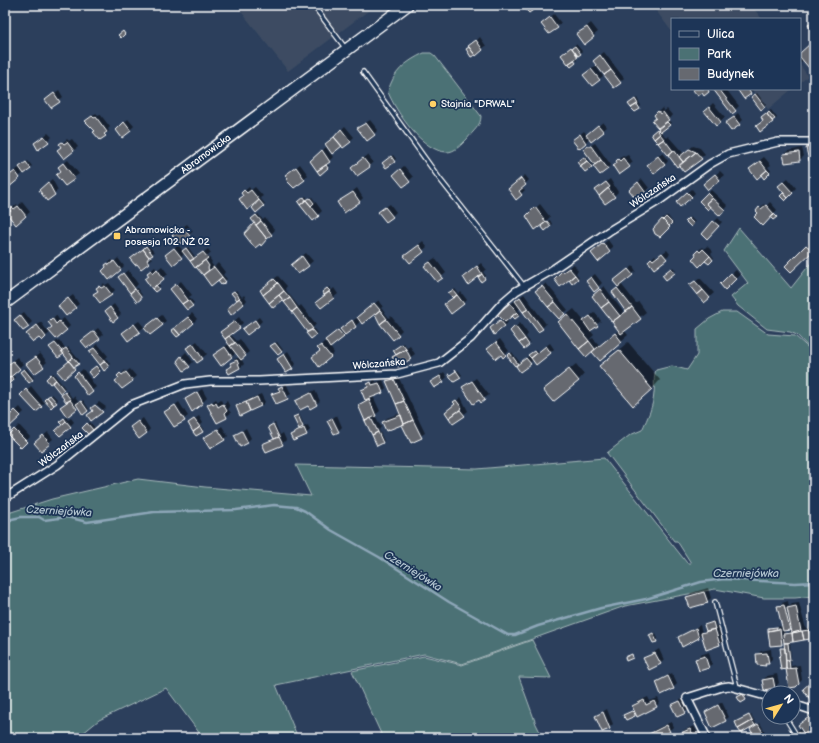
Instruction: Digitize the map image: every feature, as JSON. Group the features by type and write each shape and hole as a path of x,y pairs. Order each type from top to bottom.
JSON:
{"main road":[{"name":"Abramowicka","path":"5,303 407,5"}],"street":[{"name":"Wólczańska","path":"5,498 43,475 104,428 122,412 145,398 195,382 374,376 397,374 439,363 471,338 502,303 524,286 549,272 609,231 660,200 710,164 728,154 778,142 814,142"},
{"path":"707,738 688,698 722,687 737,687 761,694"},
{"path":"801,707 814,711"}],"lane":[{"path":"313,5 347,50"},
{"path":"363,72 439,178 524,286"},
{"path":"715,602 737,687"},
{"path":"790,725 798,738"}],"shaded area":[{"path":"236,5 376,5 288,71"},
{"path":"652,5 751,5 761,18 671,18 671,31"},
{"path":"801,66 808,76 801,82"},
{"path":"752,90 791,90 768,109"}],"green space":[{"name":"Stajnia \"DRWAL\"","path":"424,53 431,53 435,56 481,116 478,126 467,139 450,152 438,150 420,138 397,110 388,92 393,79 401,68 411,60"},
{"path":"739,228 791,288 814,259 814,353 797,335 790,332 767,329 738,306 731,297 748,283 724,251"},
{"path":"722,312 737,312 768,334 795,336 814,353 814,596 795,598 764,598 715,589 625,606 462,664 424,654 276,685 298,738 203,738 166,688 99,720 77,738 5,738 5,514 52,499 138,479 205,487 311,496 296,465 477,469 604,458 687,563 691,563 677,541 674,541 607,453 630,435 642,430 653,403 656,370 672,366 687,370 697,355 697,329 709,319"},
{"path":"532,640 551,678 519,677 536,724 543,738 383,738 352,671 424,656 462,665"}],"building":[{"path":"522,5 540,5 529,13"},
{"path":"550,17 558,28 549,34 541,24"},
{"path":"814,20 814,32 813,32 808,25"},
{"path":"587,27 594,37 584,45 576,34"},
{"path":"123,31 125,34 121,38 118,35"},
{"path":"476,40 483,50 476,56 468,46"},
{"path":"811,43 814,47 814,74 801,58 801,52"},
{"path":"575,46 581,54 578,56 572,48"},
{"path":"469,47 475,55 471,57 466,49"},
{"path":"571,47 578,57 568,64 561,55"},
{"path":"600,55 611,70 604,75 593,61"},
{"path":"574,60 576,63 571,67 568,64"},
{"path":"591,69 600,80 592,86 583,75"},
{"path":"611,70 621,83 614,88 604,75"},
{"path":"693,90 708,90 709,92 704,96 702,93 698,96"},
{"path":"714,90 720,90 736,111 732,114"},
{"path":"738,90 749,90 751,94 744,99"},
{"path":"54,93 60,102 51,108 45,100"},
{"path":"755,94 765,107 761,110 751,97"},
{"path":"635,99 638,104 631,108 628,104"},
{"path":"637,104 640,109 635,112 631,108"},
{"path":"709,107 721,122 716,126 704,111"},
{"path":"658,111 660,114 663,112 669,120 658,128 652,121 656,118 654,115"},
{"path":"769,112 775,119 772,121 767,114"},
{"path":"766,113 773,122 760,132 756,126 763,121 761,117"},
{"path":"92,116 94,118 96,117 107,132 104,134 106,136 100,140 93,132 95,131 85,121"},
{"path":"734,117 740,125 731,131 725,123"},
{"path":"124,122 131,131 122,138 116,130"},
{"path":"667,122 670,125 661,132 658,129"},
{"path":"366,123 375,135 367,141 357,128"},
{"path":"598,125 604,132 591,142 586,135"},
{"path":"341,129 351,142 343,148 334,137"},
{"path":"657,129 660,134 654,139 651,134"},
{"path":"580,134 586,143 579,149 572,140"},
{"path":"660,134 664,139 658,143 654,139"},
{"path":"44,136 49,142 38,150 34,143"},
{"path":"334,137 342,146 332,154 325,144"},
{"path":"664,139 673,151 668,155 658,143"},
{"path":"62,142 64,144 67,142 74,151 64,159 57,150 61,147 59,144"},
{"path":"587,146 591,146 601,160 595,165 583,149"},
{"path":"812,147 814,160 809,161 806,148"},
{"path":"689,149 696,152 683,162 679,157"},
{"path":"322,150 330,162 317,171 310,161"},
{"path":"674,150 683,162 677,167 668,155"},
{"path":"696,152 702,159 684,172 679,166"},
{"path":"799,152 800,161 785,163 783,154"},
{"path":"391,156 395,162 386,168 382,163"},
{"path":"658,156 665,165 654,174 647,165"},
{"path":"584,157 587,161 580,166 577,162"},
{"path":"363,158 370,167 357,176 351,168"},
{"path":"623,158 630,167 619,175 613,166 617,163 616,161 618,159 620,161"},
{"path":"601,160 608,169 600,175 593,166"},
{"path":"587,161 592,167 585,172 580,166"},
{"path":"760,161 767,170 757,179 749,169"},
{"path":"26,162 31,169 24,174 19,167"},
{"path":"63,163 75,179 65,186 56,175 61,171 58,167"},
{"path":"326,165 328,168 320,175 317,171"},
{"path":"296,167 305,180 294,188 286,180 288,179 285,175"},
{"path":"400,169 410,182 403,187 393,175"},
{"path":"767,170 770,173 764,179 761,175"},
{"path":"15,171 20,178 8,188 5,184 5,175 7,177"},
{"path":"715,174 720,180 708,190 703,184"},
{"path":"521,178 526,185 519,191 522,195 516,200 508,189"},
{"path":"48,182 55,195 47,201 39,190"},
{"path":"606,182 610,187 599,196 595,190"},
{"path":"638,182 646,193 637,200 629,190"},
{"path":"783,182 793,193 788,198 778,186"},
{"path":"608,188 615,197 605,204 599,196"},
{"path":"244,190 247,193 251,190 259,200 247,210 239,199 243,196 241,193"},
{"path":"353,192 360,202 344,213 337,202"},
{"path":"687,192 692,197 680,207 676,202"},
{"path":"707,193 712,198 706,203 710,207 708,210 699,201"},
{"path":"783,193 788,198 785,201 780,196"},
{"path":"304,197 306,200 300,205 298,202"},
{"path":"310,198 314,203 311,206 306,200"},
{"path":"712,198 725,210 720,216 706,203"},
{"path":"259,200 264,206 256,213 252,208"},
{"path":"306,200 319,216 313,221 300,205"},
{"path":"766,205 774,214 763,226 754,217 758,213 756,211 759,207 761,209"},
{"path":"18,206 26,216 16,225 7,214 11,211 9,209 12,207 14,209"},
{"path":"385,207 393,217 386,222 378,212"},
{"path":"535,207 546,222 535,230 526,216"},
{"path":"774,214 777,217 773,220 771,218"},
{"path":"256,215 261,221 256,225 251,219"},
{"path":"666,217 672,223 669,226 663,220"},
{"path":"688,218 694,224 691,227 685,221"},
{"path":"662,219 670,227 660,237 655,234 653,229"},
{"path":"261,221 272,235 267,239 256,225"},
{"path":"547,221 551,226 545,231 541,226"},
{"path":"713,221 719,226 707,239 702,234"},
{"path":"254,223 267,239 261,246 260,244 255,248 244,234"},
{"path":"182,227 190,236 180,244 172,235"},
{"path":"603,243 610,252 598,262 591,253"},
{"path":"419,245 424,252 410,263 404,256"},
{"path":"806,245 813,251 791,272 785,266"},
{"path":"146,246 153,255 149,257 143,249"},
{"path":"174,248 182,258 173,265 165,255"},
{"path":"186,248 194,259 190,261 182,251"},
{"path":"143,249 149,257 147,260 149,263 141,269 130,259"},
{"path":"703,249 710,256 699,267 692,259 698,250 700,252"},
{"path":"203,252 208,258 195,268 190,261"},
{"path":"662,253 667,259 654,269 648,261 651,258 653,260"},
{"path":"302,256 309,266 298,274 291,265"},
{"path":"710,256 713,260 709,264 705,261"},
{"path":"205,260 209,266 209,270 203,275 196,267"},
{"path":"114,261 121,270 109,280 102,271 106,267 105,265 108,263 109,265"},
{"path":"430,262 443,278 437,282 424,266"},
{"path":"477,266 482,274 468,285 463,277"},
{"path":"214,267 222,277 211,286 203,275"},
{"path":"569,268 575,275 560,287 554,279 562,271 563,272"},
{"path":"671,268 675,273 666,280 662,275"},
{"path":"157,269 164,279 152,289 145,279 149,276 147,273 151,270 153,273"},
{"path":"628,269 633,275 618,287 613,281"},
{"path":"123,273 135,289 130,293 118,277"},
{"path":"731,273 736,279 725,290 720,284"},
{"path":"482,274 485,279 481,282 478,277"},
{"path":"575,275 578,279 572,284 569,280"},
{"path":"222,277 226,282 221,285 218,281"},
{"path":"591,277 599,288 594,292 586,281"},
{"path":"274,279 278,283 263,295 260,290"},
{"path":"695,281 703,290 697,295 689,285"},
{"path":"278,283 284,291 269,303 263,295"},
{"path":"176,284 188,300 182,304 170,289"},
{"path":"156,285 159,289 155,292 152,289"},
{"path":"99,286 101,288 105,286 112,295 100,303 93,294 98,291 96,288"},
{"path":"542,286 555,302 548,307 535,291"},
{"path":"327,288 330,291 324,295 322,292"},
{"path":"617,288 632,307 626,312 612,292"},
{"path":"135,289 141,297 141,299 137,302 130,293"},
{"path":"600,289 609,302 601,308 592,296"},
{"path":"453,290 457,295 453,298 448,293"},
{"path":"703,290 710,298 704,303 697,295"},
{"path":"234,291 240,298 237,300 231,293"},
{"path":"284,291 290,298 284,302 279,295"},
{"path":"329,292 334,298 321,308 316,302"},
{"path":"279,295 283,300 273,308 269,303"},
{"path":"457,295 464,304 451,314 444,304"},
{"path":"520,297 528,309 523,312 515,301"},
{"path":"68,298 76,308 66,316 58,306"},
{"path":"239,298 244,304 231,315 227,309"},
{"path":"290,298 297,308 292,312 284,302"},
{"path":"188,300 193,306 187,310 182,304"},
{"path":"555,302 565,314 559,319 548,307"},
{"path":"609,302 620,316 612,322 601,308"},
{"path":"374,303 380,310 362,324 357,317"},
{"path":"510,303 517,312 505,322 497,314"},
{"path":"110,307 118,318 113,322 105,311"},
{"path":"632,307 641,319 621,334 612,322"},
{"path":"297,308 313,329 307,332 292,312"},
{"path":"528,309 543,329 538,332 523,312"},
{"path":"380,310 387,319 380,324 375,314"},
{"path":"517,312 520,315 515,319 512,316"},
{"path":"567,314 589,341 579,349 558,322"},
{"path":"20,315 29,327 23,331 14,320"},
{"path":"590,316 598,326 590,331 583,321"},
{"path":"188,317 194,323 180,335 174,328"},
{"path":"52,318 56,324 59,321 67,330 56,339 48,330 52,327 48,322"},
{"path":"157,318 163,325 150,335 144,328"},
{"path":"386,319 399,335 393,340 380,324"},
{"path":"255,320 259,326 247,335 242,329"},
{"path":"352,320 356,327 345,335 340,329"},
{"path":"500,320 505,326 494,335 490,328"},
{"path":"235,321 240,328 225,339 220,332"},
{"path":"134,324 140,332 128,341 122,333"},
{"path":"37,325 46,337 42,341 39,338 33,342 26,334"},
{"path":"515,326 525,339 519,343 510,331"},
{"path":"174,328 180,335 177,337 171,330"},
{"path":"312,330 316,335 311,339 306,333"},
{"path":"338,330 344,337 330,348 325,340"},
{"path":"94,331 100,339 87,348 81,341"},
{"path":"615,333 622,342 600,361 592,352"},
{"path":"229,336 235,343 230,346 225,339"},
{"path":"525,339 529,345 524,349 519,343"},
{"path":"589,341 595,349 586,357 579,349"},
{"path":"235,342 246,356 241,360 230,346"},
{"path":"496,342 506,355 503,358 501,355 496,359 487,349"},
{"path":"55,343 64,354 58,358 49,347"},
{"path":"275,343 282,352 278,355 270,346"},
{"path":"193,344 203,359 197,363 186,348"},
{"path":"402,344 406,349 396,355 393,350"},
{"path":"321,345 331,357 319,367 312,357 320,351 317,348"},
{"path":"546,346 551,353 536,365 531,358"},
{"path":"225,347 232,357 221,366 213,355"},
{"path":"66,348 73,357 69,361 61,351"},
{"path":"94,348 105,361 100,365 89,351"},
{"path":"406,349 411,359 398,367 392,357"},
{"path":"619,350 652,389 633,406 599,366"},
{"path":"534,351 536,354 531,358 528,355"},
{"path":"510,353 518,364 515,366 507,356"},
{"path":"284,354 293,369 286,373 277,359"},
{"path":"181,356 190,367 184,371 177,361"},
{"path":"36,357 44,367 34,374 26,364"},
{"path":"73,357 79,364 74,367 69,361"},
{"path":"526,358 531,364 520,372 516,366"},
{"path":"237,360 240,368 229,374 226,369 232,366 230,363"},
{"path":"13,361 20,369 7,380 5,367"},
{"path":"69,361 75,369 64,379 57,371"},
{"path":"105,361 109,367 104,371 100,365"},
{"path":"96,366 100,371 93,378 88,372"},
{"path":"24,369 33,380 29,383 20,372"},
{"path":"455,369 461,378 454,382 448,374 450,375 456,371"},
{"path":"569,369 579,381 553,402 543,390"},
{"path":"78,372 93,392 88,396 74,376"},
{"path":"126,372 133,381 122,389 115,381 119,378 117,376 120,373 122,375"},
{"path":"51,374 56,380 50,384 46,379"},
{"path":"11,376 14,380 10,384 7,380"},
{"path":"440,376 444,382 434,388 430,382"},
{"path":"394,379 404,401 396,404 386,381"},
{"path":"56,380 64,390 60,393 52,383"},
{"path":"472,381 485,400 481,403 479,400 473,404 462,387"},
{"path":"371,382 372,385 379,383 383,393 365,400 361,390 368,387 367,384"},
{"path":"282,386 288,399 276,404 271,394 280,391 278,388"},
{"path":"26,389 42,407 36,412 20,395"},
{"path":"65,392 71,400 66,402 61,395"},
{"path":"197,392 203,403 192,412 185,399"},
{"path":"311,393 317,405 310,409 308,406 300,410 295,401"},
{"path":"50,395 57,403 54,405 47,397"},
{"path":"47,397 54,405 51,408 44,400"},
{"path":"257,397 261,406 250,411 246,402"},
{"path":"369,399 376,416 365,421 358,405"},
{"path":"70,400 77,409 67,417 60,407"},
{"path":"456,400 462,408 449,418 445,412 455,404 453,402"},
{"path":"81,401 88,411 83,415 76,404"},
{"path":"404,401 413,420 404,424 396,404"},
{"path":"212,402 213,405 216,403 218,407 223,404 227,411 225,413 227,418 217,423 207,405"},
{"path":"246,402 250,411 240,416 236,406"},
{"path":"95,405 103,412 91,421 87,415 93,411 91,408"},
{"path":"175,405 185,421 174,427 164,412"},
{"path":"15,410 21,416 6,430 5,420"},
{"path":"460,410 465,416 453,424 449,418"},
{"path":"298,415 303,427 299,429 293,417"},
{"path":"401,415 404,424 386,431 382,422"},
{"path":"64,418 66,421 62,425 59,422"},
{"path":"332,418 339,432 334,434 327,421"},
{"path":"371,418 378,432 372,435 365,421"},
{"path":"194,419 200,427 193,432 188,423"},
{"path":"413,420 422,438 411,443 402,425"},
{"path":"66,421 71,427 60,436 55,431"},
{"path":"138,421 147,433 139,439 130,427"},
{"path":"87,423 94,431 89,435 82,428"},
{"path":"273,424 279,437 274,439 268,427"},
{"path":"200,427 203,432 196,436 193,432"},
{"path":"304,428 307,435 293,441 290,435"},
{"path":"14,429 27,442 21,448 8,435"},
{"path":"218,429 225,440 210,449 203,438"},
{"path":"242,431 248,443 240,447 234,435"},
{"path":"378,432 383,443 377,446 372,435"},
{"path":"43,435 50,444 41,451 34,443"},
{"path":"279,437 283,445 266,452 262,444"},
{"path":"704,592 708,603 690,608 686,597"},
{"path":"784,605 790,630 783,631 777,606"},
{"path":"796,606 801,631 792,633 787,608"},
{"path":"713,622 715,629 706,631 704,625"},
{"path":"777,627 777,629 768,631 768,628"},
{"path":"696,628 699,638 682,647 678,637"},
{"path":"715,629 720,645 706,650 701,633"},
{"path":"780,629 782,645 770,646 768,631"},
{"path":"814,629 814,638 810,639 809,630"},
{"path":"809,630 810,639 804,640 802,631"},
{"path":"802,631 804,640 793,642 792,633"},
{"path":"653,633 657,642 653,643 649,635"},
{"path":"792,633 793,642 784,643 783,634"},
{"path":"784,643 788,643 790,660 786,660"},
{"path":"780,648 785,648 786,669 781,670 779,657 781,655"},
{"path":"655,653 661,664 649,670 643,658"},
{"path":"767,653 769,664 765,664 766,666 757,665 756,654"},
{"path":"632,654 633,658 626,661 625,657"},
{"path":"705,656 709,668 699,671 695,659"},
{"path":"786,660 789,660 790,669 786,669"},
{"path":"796,668 798,685 789,685 786,669"},
{"path":"668,676 674,689 661,695 656,682"},
{"path":"773,678 774,685 763,685 762,680"},
{"path":"812,681 814,683 814,692 808,697 803,689"},
{"path":"814,692 814,704 808,697"},
{"path":"743,694 746,700 741,703 737,697"},
{"path":"644,700 646,705 654,701 657,707 637,717 632,706"},
{"path":"680,701 686,713 677,717 671,705"},
{"path":"718,705 726,721 712,728 705,712"},
{"path":"632,711 635,716 626,720 623,715"},
{"path":"603,712 610,729 602,732 595,716"},
{"path":"749,715 752,721 738,729 735,722"},
{"path":"809,717 814,724 814,736 807,738 798,725 801,725 801,723"},
{"path":"752,721 755,725 741,733 738,729"},
{"path":"758,724 764,734 755,738 750,729"},
{"path":"667,725 670,732 658,738 651,738 649,734"},
{"path":"690,729 695,738 680,738 678,734"}],"waterway":[{"name":"Czerniejówka","path":"5,524 12,519 21,517 39,517 44,520 67,517 87,522 154,512 236,510 274,505 296,507 305,511 331,530 379,557 449,602 508,635 515,635 538,626 601,608 646,599 701,582 724,579 795,583 814,582"}],"place":[{"name":"Stajnia \"DRWAL\"","path":"433,104"},
{"name":"Abramowicka - posesja 102 NŻ 02","path":"117,236"}]}
